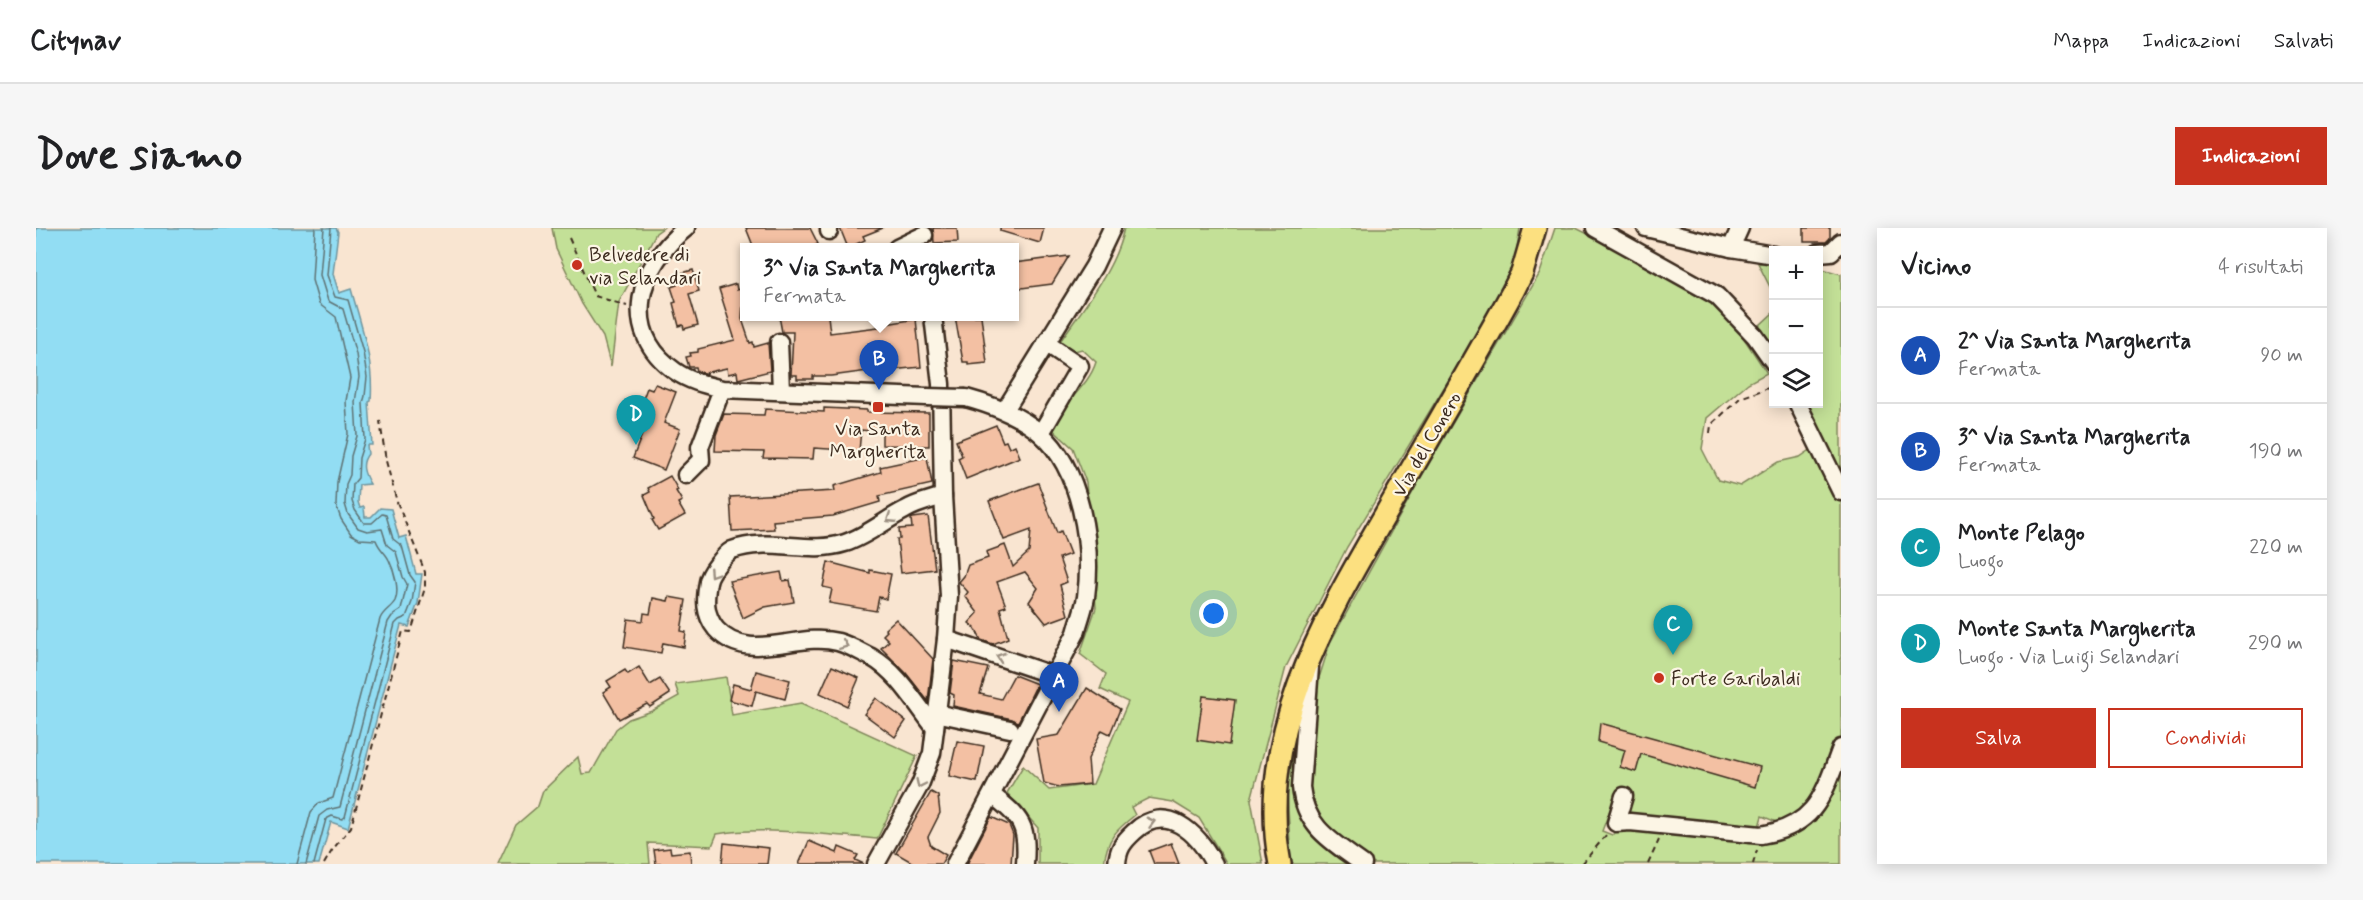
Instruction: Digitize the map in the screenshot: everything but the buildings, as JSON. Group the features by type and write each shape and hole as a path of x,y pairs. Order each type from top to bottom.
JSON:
{"main road":[{"name":"Via del Conero","path":"1280,864 1275,819 1278,769 1292,699 1332,608 1513,291 1522,273 1535,228"}],"street":[{"path":"686,228 669,241 655,260 647,277 642,297 642,328 653,350 675,371 699,383 722,389 966,398 1005,410 1041,433 1064,461 1076,490 1087,558 1086,598 1076,633 1055,676 955,864"},
{"path":"1005,410 1095,266 1112,228"},
{"path":"1595,228 1717,296 1755,336 1769,357"},
{"path":"1731,248 1740,228"},
{"path":"1654,229 1731,248 1769,254"},
{"path":"909,243 924,237"},
{"path":"1823,253 1831,252 1841,242"},
{"path":"876,864 920,785 932,753 946,639 949,596 943,496 941,384 934,321"},
{"path":"780,342 781,390"},
{"path":"1041,433 1080,366 1046,343"},
{"path":"686,475 701,460 700,447 722,389"},
{"path":"1800,408 1841,492"},
{"path":"943,496 906,509 877,528 844,543 812,547 764,544 730,551 708,578 705,605 712,624 724,637 747,647 772,646 806,640 838,642 873,659 895,676 935,720 1010,729"},
{"path":"946,639 1055,676"},
{"name":"Via del Conero","path":"1310,657 1302,800 1310,821 1363,864"},
{"path":"1624,796 1616,823 1630,822 1761,835 1782,832 1797,825 1812,812 1829,780 1841,748"},
{"path":"992,795 1018,816 1025,828 1027,843 1025,864"},
{"path":"1117,864 1122,843 1143,823 1164,819 1183,826 1198,840 1214,864"}],"path":[{"path":"569,238 595,296 641,310"},
{"path":"1710,433 1711,424 1740,398 1769,387"},
{"path":"324,864 351,827 403,631 411,632 425,588 424,572 392,481 380,421"},
{"path":"1582,864 1616,823"},
{"path":"1648,864 1664,826"}],"green space":[{"path":"552,228 663,228 656,233 619,302 611,367 603,337 582,304 556,249"},
{"path":"1124,228 1520,228 1515,260 1487,317 1347,547 1286,667 1251,800 1263,864 1227,864 1199,818 1173,802 1149,798 1131,807 1135,815 1110,841 1104,864 1038,864 1038,828 1007,793 1023,766 1049,790 1093,784 1128,702 1100,689 1106,674 1080,654 1096,608 1086,482 1073,448 1051,428 1062,410 1087,380 1096,362 1082,349 1070,352 1057,346 1105,275 1120,244"},
{"path":"1555,228 1576,228 1693,287 1737,328 1767,373 1748,383 1707,418 1702,449 1718,480 1740,486 1778,462 1800,457 1822,442 1804,408 1823,408 1823,269 1841,274 1841,737 1829,770 1804,814 1781,824 1762,816 1758,830 1635,816 1624,809 1616,794 1602,831 1612,835 1621,828 1791,833 1814,820 1841,774 1841,864 1291,864 1287,788 1299,722 1320,675 1330,643 1420,479 1540,273"},
{"path":"1758,263 1769,264 1769,285"},
{"path":"1769,317 1769,345 1759,326"},
{"path":"726,677 732,715 801,703 917,756 877,839 796,832 735,832 717,834 712,846 648,843 650,864 498,864 516,825 538,806 543,791 578,757 582,774 591,773 616,729 629,719 652,711 679,696 675,684"}],"water":[{"path":"36,228 336,228 338,232 333,274 339,293 351,289 371,372 371,401 369,402 372,445 367,445 368,454 364,465 370,484 359,485 358,502 360,508 364,507 365,517 371,517 380,508 391,509 399,538 406,536 416,574 422,574 418,603 409,627 401,625 348,828 331,822 319,864 36,864"}],"place":[{"name":"Belvedere di via Selandari","path":"577,265"},
{"name":"3^ Via Santa Margherita","path":"879,390"},
{"name":"Via Santa Margherita","path":"878,407"},
{"name":"Monte Santa Margherita","path":"636,445"},
{"name":"Monte Pelago","path":"1673,655"},
{"name":"Forte Garibaldi","path":"1659,678"},
{"name":"2^ Via Santa Margherita","path":"1059,712"}]}
